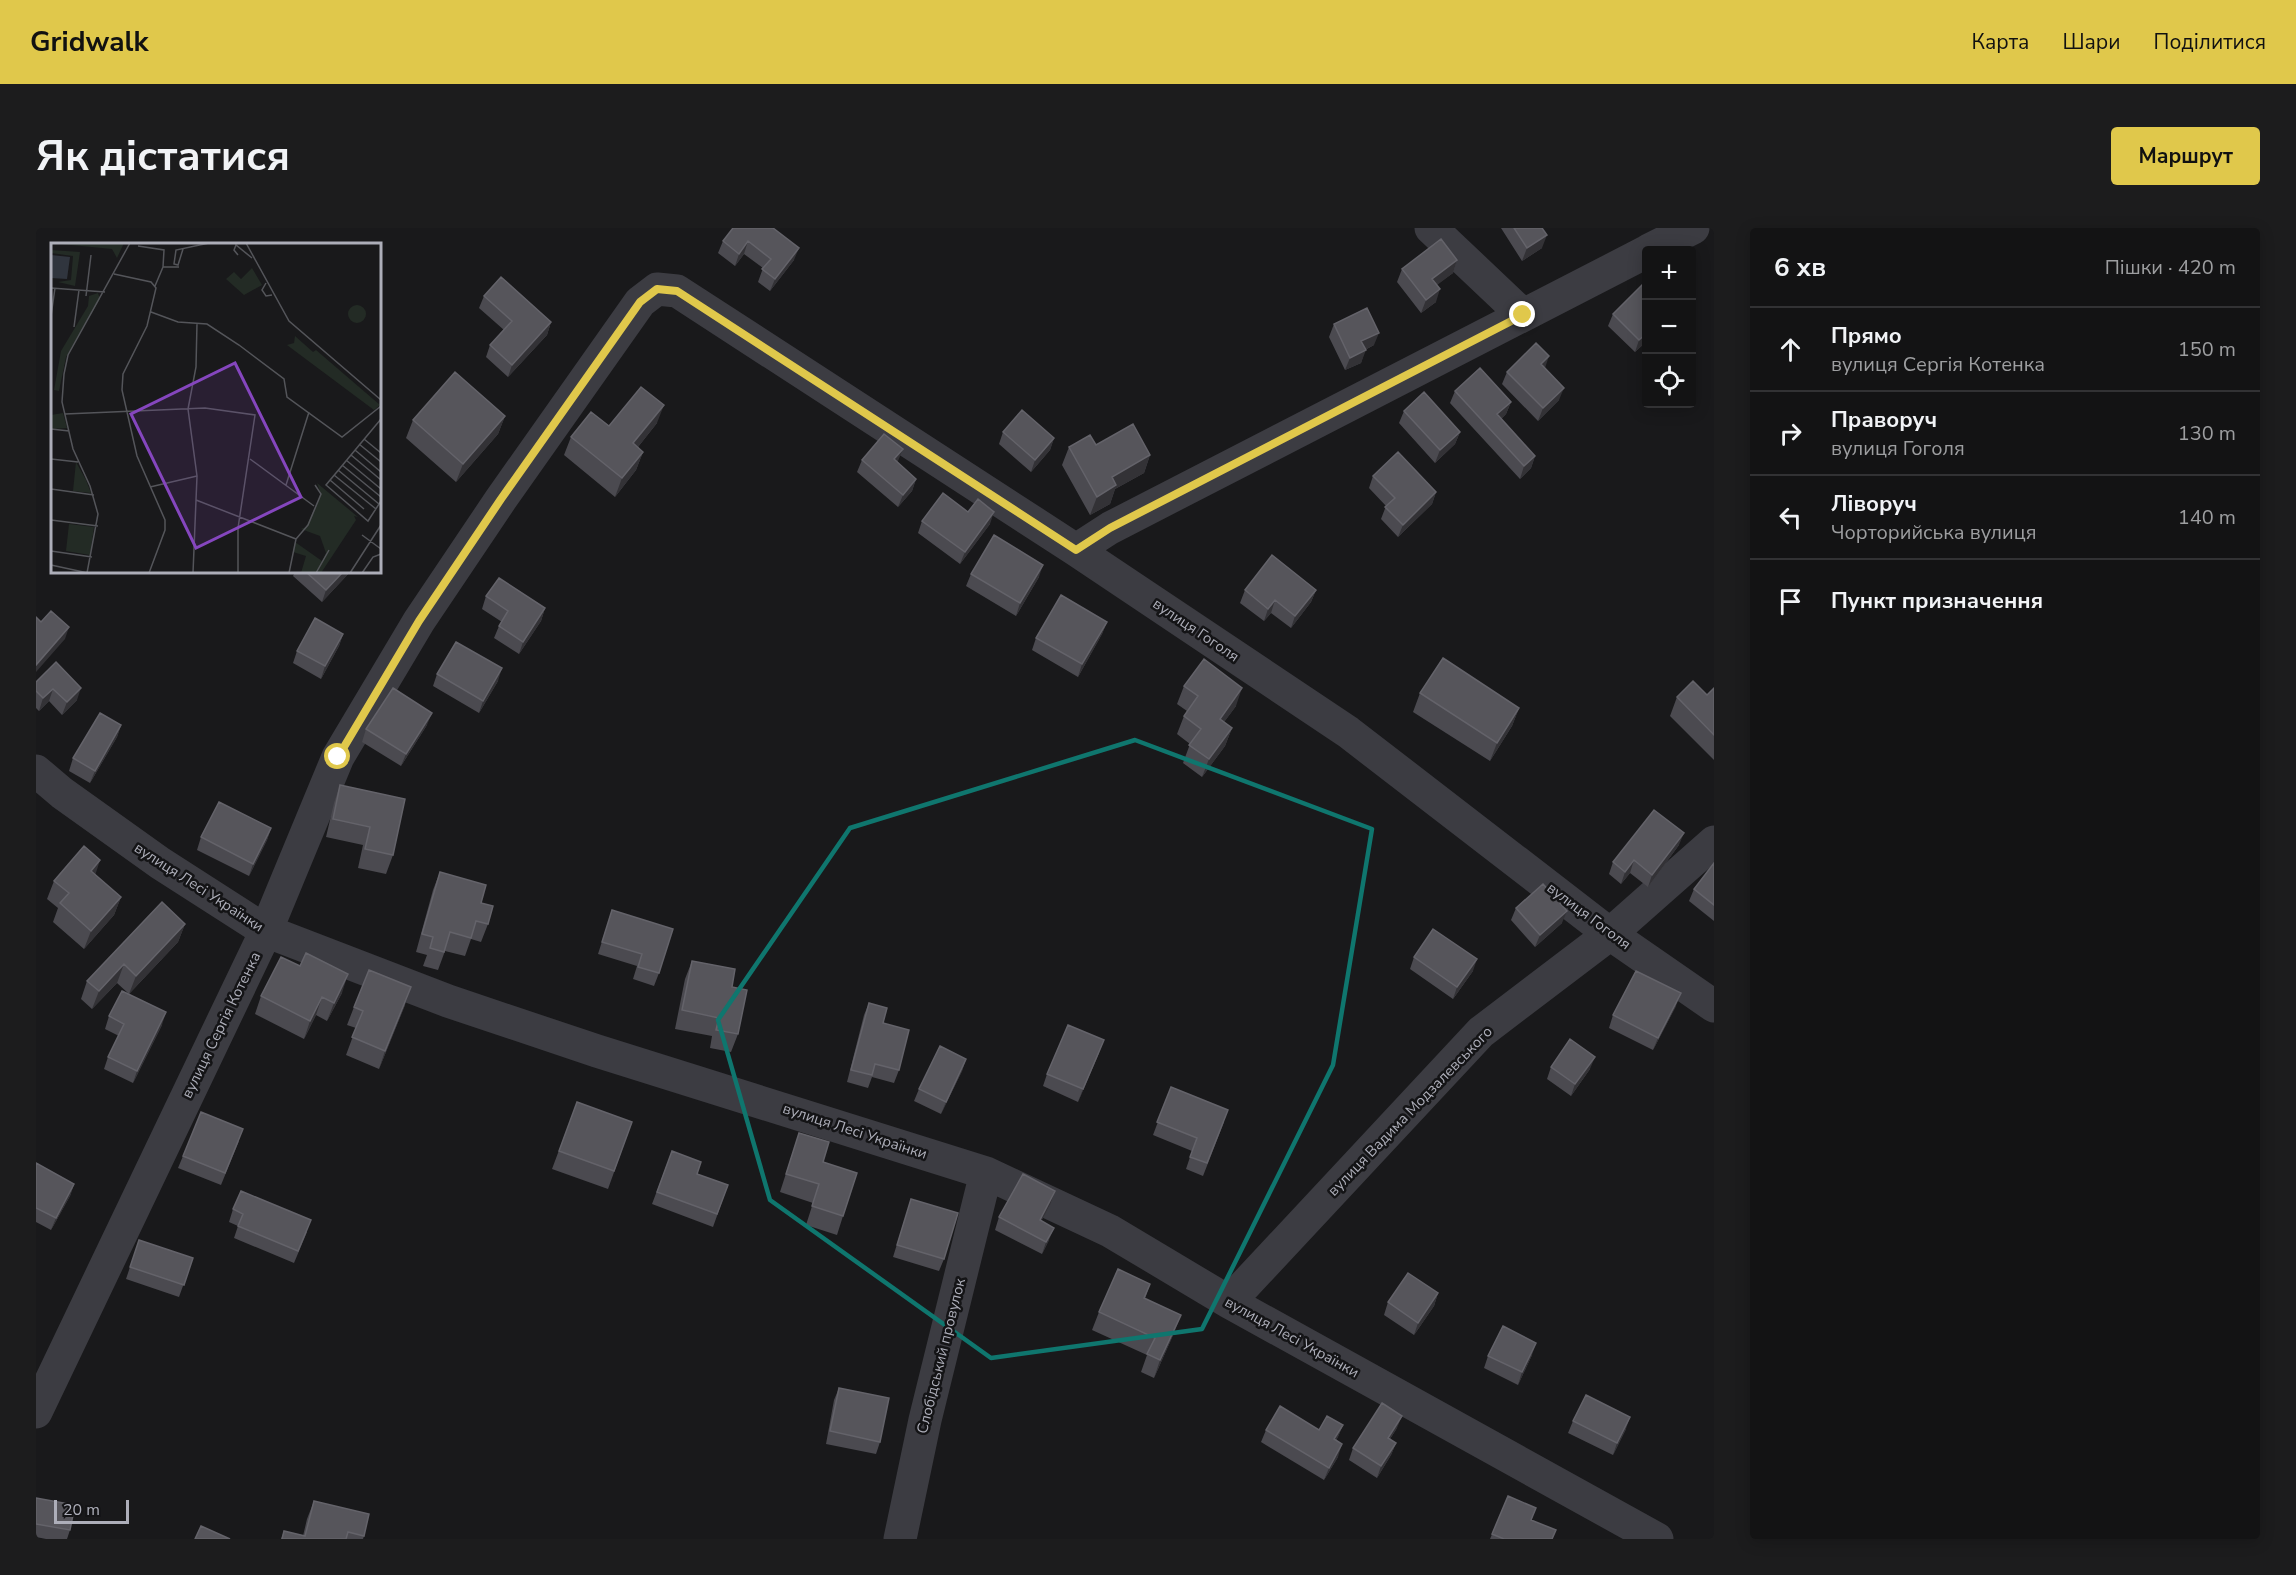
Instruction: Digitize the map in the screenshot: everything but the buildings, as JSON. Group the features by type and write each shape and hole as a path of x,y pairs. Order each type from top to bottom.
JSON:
{"street":[{"path":"1431,228 1523,315"},
{"path":"1658,246 1693,228"},
{"path":"1076,550 1110,528 1642,254"},
{"name":"вулиця Гоголя","path":"657,289 677,291 1076,550 1348,732 1610,934 1714,1006"},
{"name":"вулиця Сергія Котенка","path":"36,1412 266,931 338,757 419,621 501,499 640,302 657,289"},
{"name":"вулиця Лесі Українки","path":"36,771 160,863 266,931 448,1001 597,1051 986,1173 1110,1231 1229,1302 1657,1539"},
{"name":"вулиця Вадима Модзалевського","path":"1229,1302 1481,1032 1610,934 1714,842"},
{"name":"Слобідський провулок","path":"900,1539 925,1419 986,1173"}],"highlighted area":[{"path":"1135,740 1372,829 1333,1065 1202,1329 991,1358 770,1200 718,1020 850,828"}],"route":[{"path":"338,757 419,621 501,499 640,302 657,289 677,291 1076,550 1110,528 1523,315"}]}
